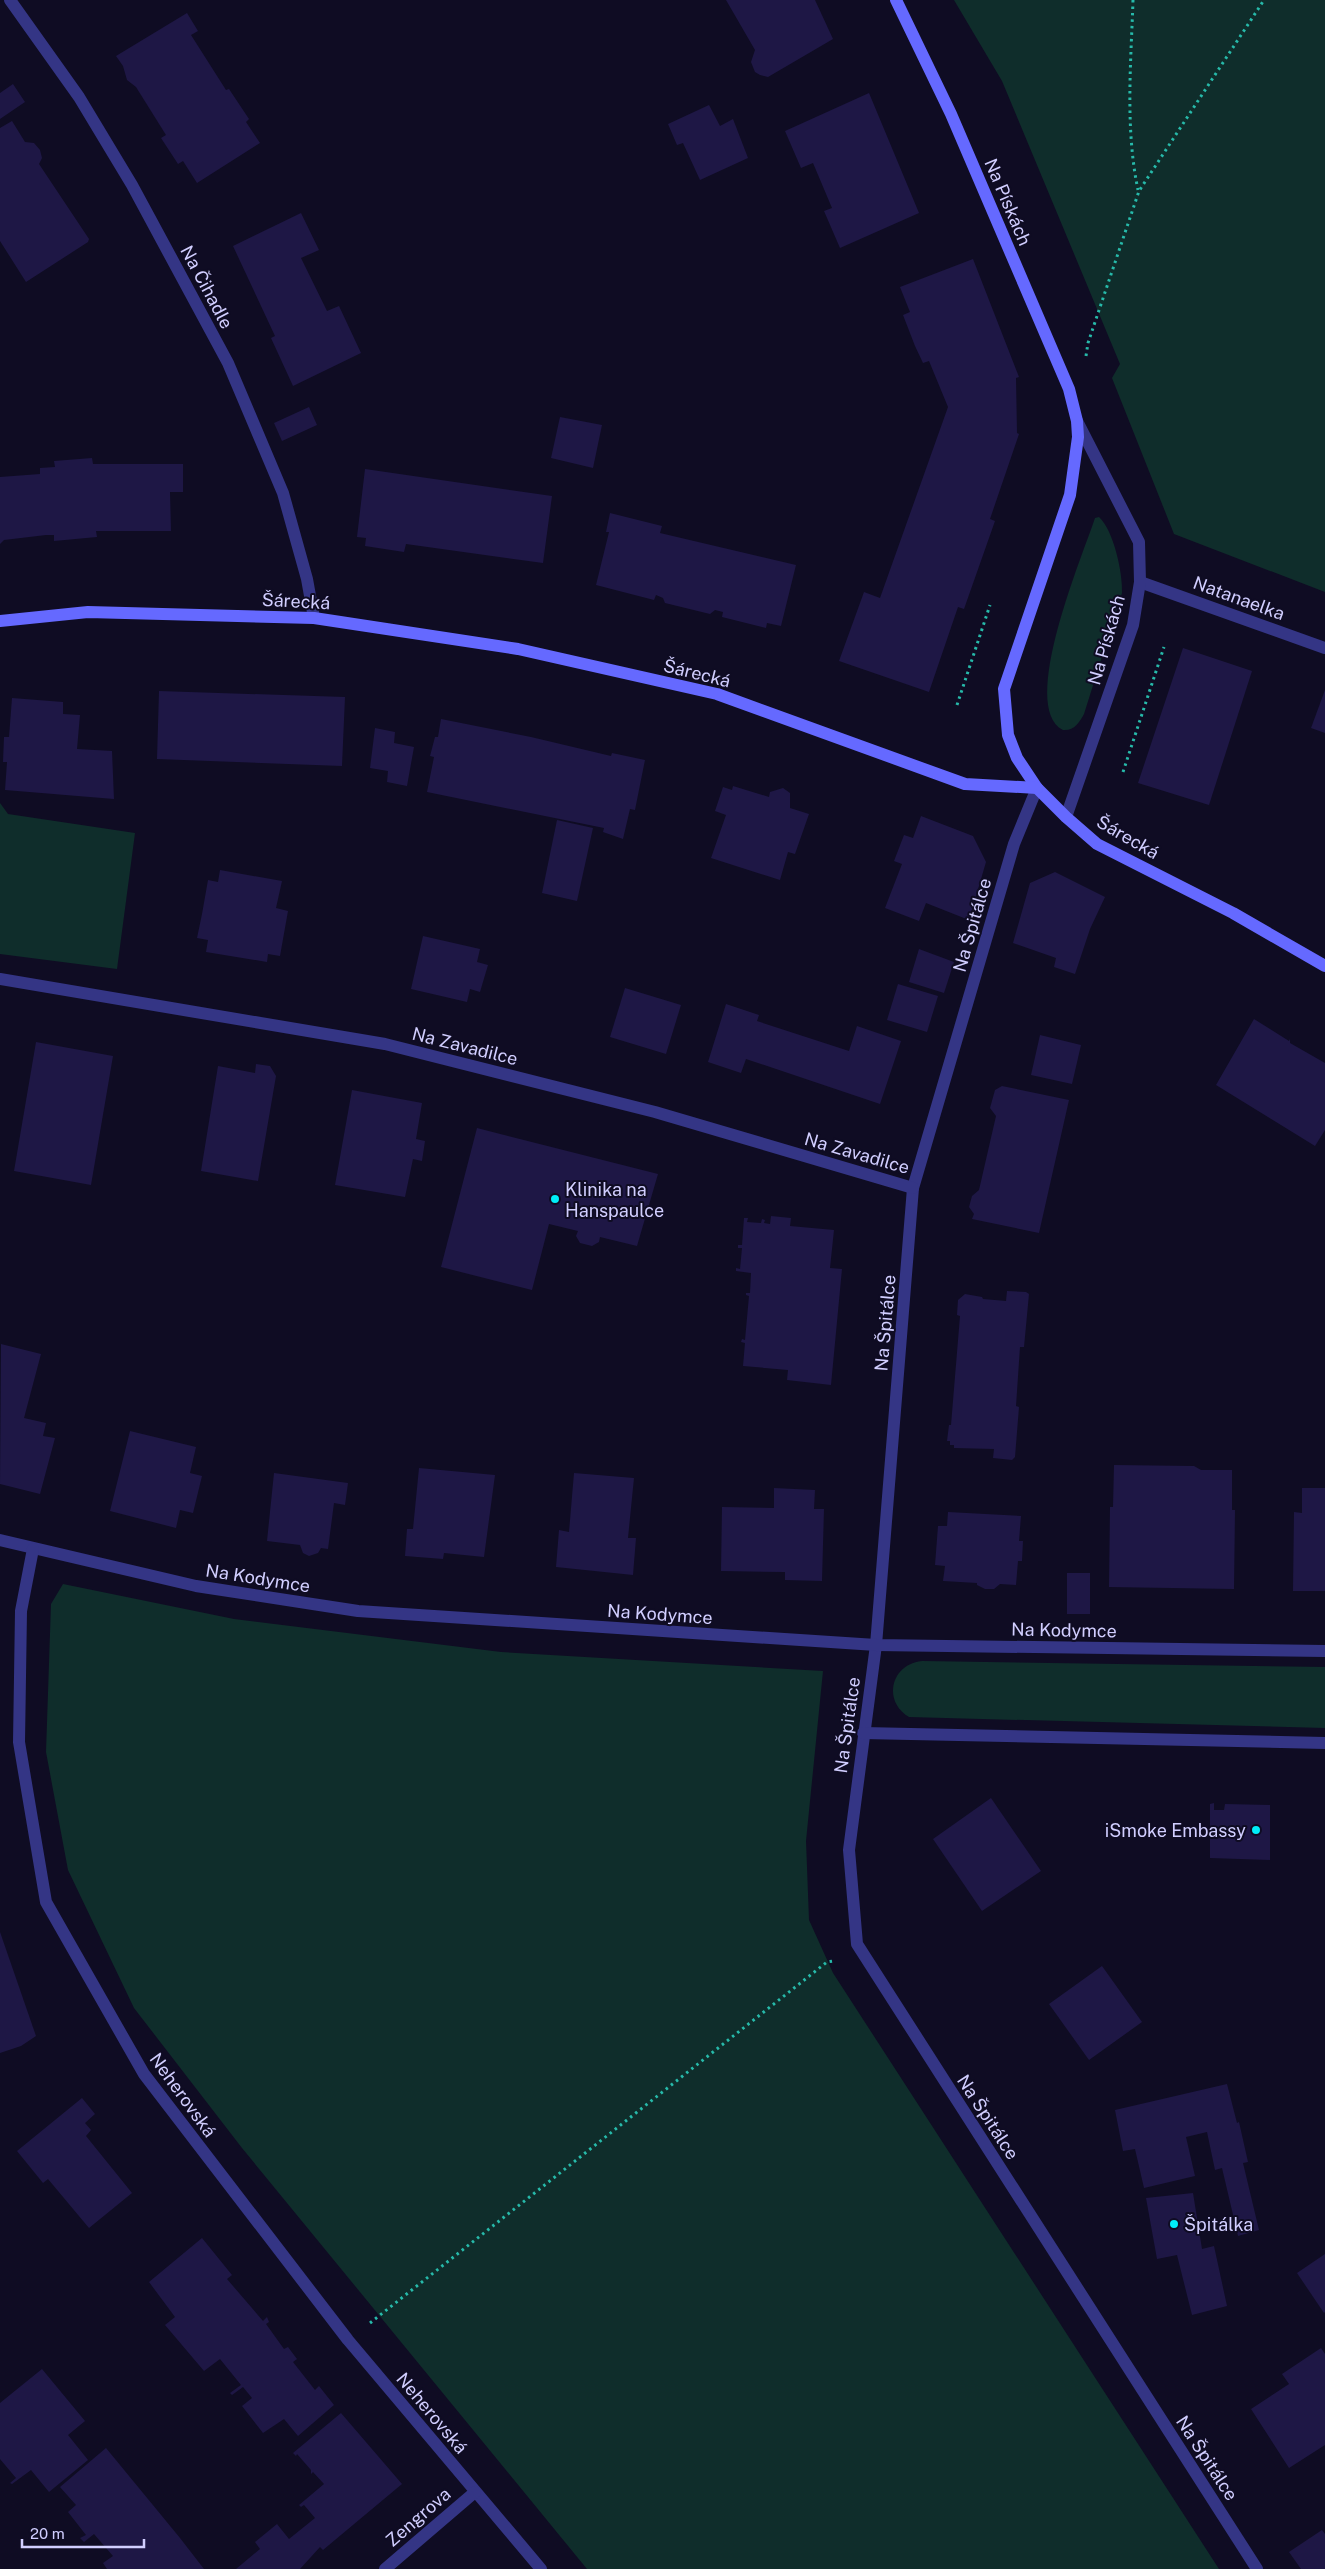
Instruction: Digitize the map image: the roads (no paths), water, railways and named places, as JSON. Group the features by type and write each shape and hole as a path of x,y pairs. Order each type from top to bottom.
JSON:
{"street":[{"name":"Na Čihadle","path":"10,0 79,97 132,185 228,364 283,493 307,579 314,618"},
{"name":"Na Pískách","path":"896,0 951,114 1069,390 1077,421 1139,542 1140,582 1133,625 1066,817"},
{"name":"Na Pískách","path":"1037,788 1017,758 1008,735 1004,689 1070,495 1078,453 1077,421"},
{"name":"Natanaelka","path":"1140,582 1325,648"},
{"name":"Šárecká","path":"0,621 88,612 314,618 518,649 717,694 965,784 1037,788 1097,844 1233,912 1325,966"},
{"name":"Na Špitálce","path":"1037,788 1014,844 913,1188 876,1645 849,1850 856,1944 1257,2569"},
{"name":"Na Zavadilce","path":"0,979 385,1044 655,1112 913,1188"},
{"name":"Na Kodymce","path":"0,1540 196,1586 358,1612 876,1645 1325,1651"},
{"name":"Neherovská","path":"33,1549 21,1617 19,1742 46,1902 144,2074 348,2340 541,2569"},
{"path":"863,1733 1325,1743"},
{"name":"Zengrova","path":"385,2569 475,2492"}],"place":[{"name":"Klinika na Hanspaulce","path":"555,1199"},
{"name":"iSmoke Embassy","path":"1256,1830"},
{"name":"Špitálka","path":"1174,2224"}]}
